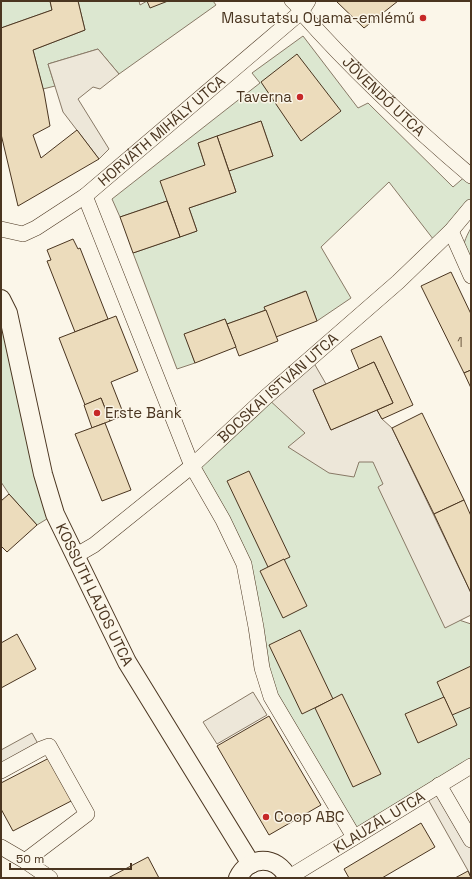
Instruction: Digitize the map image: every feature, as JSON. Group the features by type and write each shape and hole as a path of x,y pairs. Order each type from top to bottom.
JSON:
{"street":[{"path":"290,1 305,6"},
{"name":"JÖVENDŐ UTCA","path":"305,6 336,51 424,136 471,176"},
{"name":"HORVÁTH MIHÁLY UTCA","path":"1,229 23,234 36,228 86,196 305,6"},
{"path":"86,196 192,466 223,520 244,564 262,668 271,697 354,837"},
{"name":"BOCSKAI ISTVÁN UTCA","path":"75,556 94,545 192,466 266,397 398,282 451,231 471,207"},
{"path":"451,231 471,276"},
{"name":"KOSSUTH LAJOS UTCA","path":"1,299 8,313 43,474 56,514 127,662 251,864"},
{"path":"1,771 49,746 87,814 25,861"},
{"name":"KLAUZÁL UTCA","path":"288,878 471,766"},
{"path":"439,785 471,840"},
{"path":"1,847 50,878"},
{"path":"238,878 246,867 260,861 274,863 280,867 288,878"}],"green space":[{"path":"1,1 50,1 52,10 1,28"},
{"path":"78,1 139,1 140,5 147,1 213,1 216,5 119,74 98,49 48,64 55,86 43,89 33,50 85,30"},
{"path":"303,36 358,108 368,103 453,187 468,174 471,176 471,207 437,244 389,182 321,247 351,298 317,321 305,291 265,307 266,310 227,324 225,319 185,334 195,363 177,369 133,253 197,231 189,208 236,192 228,168 273,156 261,121 198,143 205,165 167,201 120,217 112,199 260,83 252,73"},
{"path":"471,228 471,276 464,257 463,247"},
{"path":"1,305 55,514 37,525 9,494 1,482"},
{"path":"266,397 383,462 459,620 471,624 471,766 354,837 271,697 244,564 192,466"}],"shaded area":[{"path":"98,49 119,74 100,89 93,87 78,99 109,149 99,159 63,112 48,64"},
{"path":"311,358 326,384 313,390 331,430 377,410 382,419 392,428 471,593 471,615 445,628 378,487 383,484 373,462 359,462 354,477 329,473 288,447 305,433 266,397"},
{"path":"253,692 267,715 217,744 203,722"},
{"path":"32,733 41,749 1,771 1,750"},
{"path":"439,785 471,840 471,876 425,794"}],"building":[{"path":"50,1 78,1 85,30 33,50 44,92 50,126 33,135 41,158 77,130 99,159 18,206 1,134 1,28 52,10"},
{"path":"147,1 168,1 150,8"},
{"path":"336,1 398,1 364,28"},
{"name":"Taverna","path":"297,54 341,111 301,141 261,82"},
{"path":"261,121 273,156 229,171 217,136"},
{"path":"217,136 236,192 189,208 197,231 180,237 160,181 205,165 198,143"},
{"path":"167,201 180,237 133,253 120,217"},
{"path":"73,239 78,249 80,248 108,319 75,332 47,261 51,260 47,250"},
{"path":"451,272 471,314 471,370 464,373 421,286"},
{"path":"306,291 317,321 276,337 264,307"},
{"path":"266,310 278,341 239,356 227,324"},
{"path":"116,316 138,371 111,382 124,415 110,421 101,398 85,405 59,338"},
{"path":"225,319 236,347 195,363 184,334"},
{"path":"381,336 413,405 382,419 377,410 393,403 374,362 359,369 351,350"},
{"path":"374,362 393,403 331,430 313,390"},
{"path":"471,370 471,388 464,373"},
{"name":"Erste Bank","path":"101,398 110,421 92,428 84,405"},
{"path":"422,413 464,500 434,514 392,428"},
{"path":"105,423 131,490 102,501 75,434"},
{"path":"249,471 290,557 268,567 227,481"},
{"path":"9,494 37,525 7,552 1,546 1,501"},
{"path":"464,500 471,516 471,593 434,514"},
{"path":"284,559 307,606 283,618 260,571"},
{"path":"300,630 333,699 302,714 269,645"},
{"path":"17,634 36,669 1,688 1,643"},
{"path":"471,666 471,707 452,715 437,682"},
{"path":"342,694 381,774 353,787 315,708"},
{"path":"444,697 457,725 418,743 405,714"},
{"path":"269,716 321,805 269,835 217,746"},
{"path":"53,756 75,799 13,831 1,809 1,783"},
{"path":"421,823 435,847 382,878 349,878 344,869"},
{"path":"148,857 159,878 108,878"},
{"path":"468,871 471,878 455,878"}],"place":[{"name":"Masutatsu Oyama-emlémű","path":"423,18"},
{"name":"Taverna","path":"300,97"},
{"name":"Erste Bank","path":"97,413"},
{"name":"Coop ABC","path":"266,817"}]}
